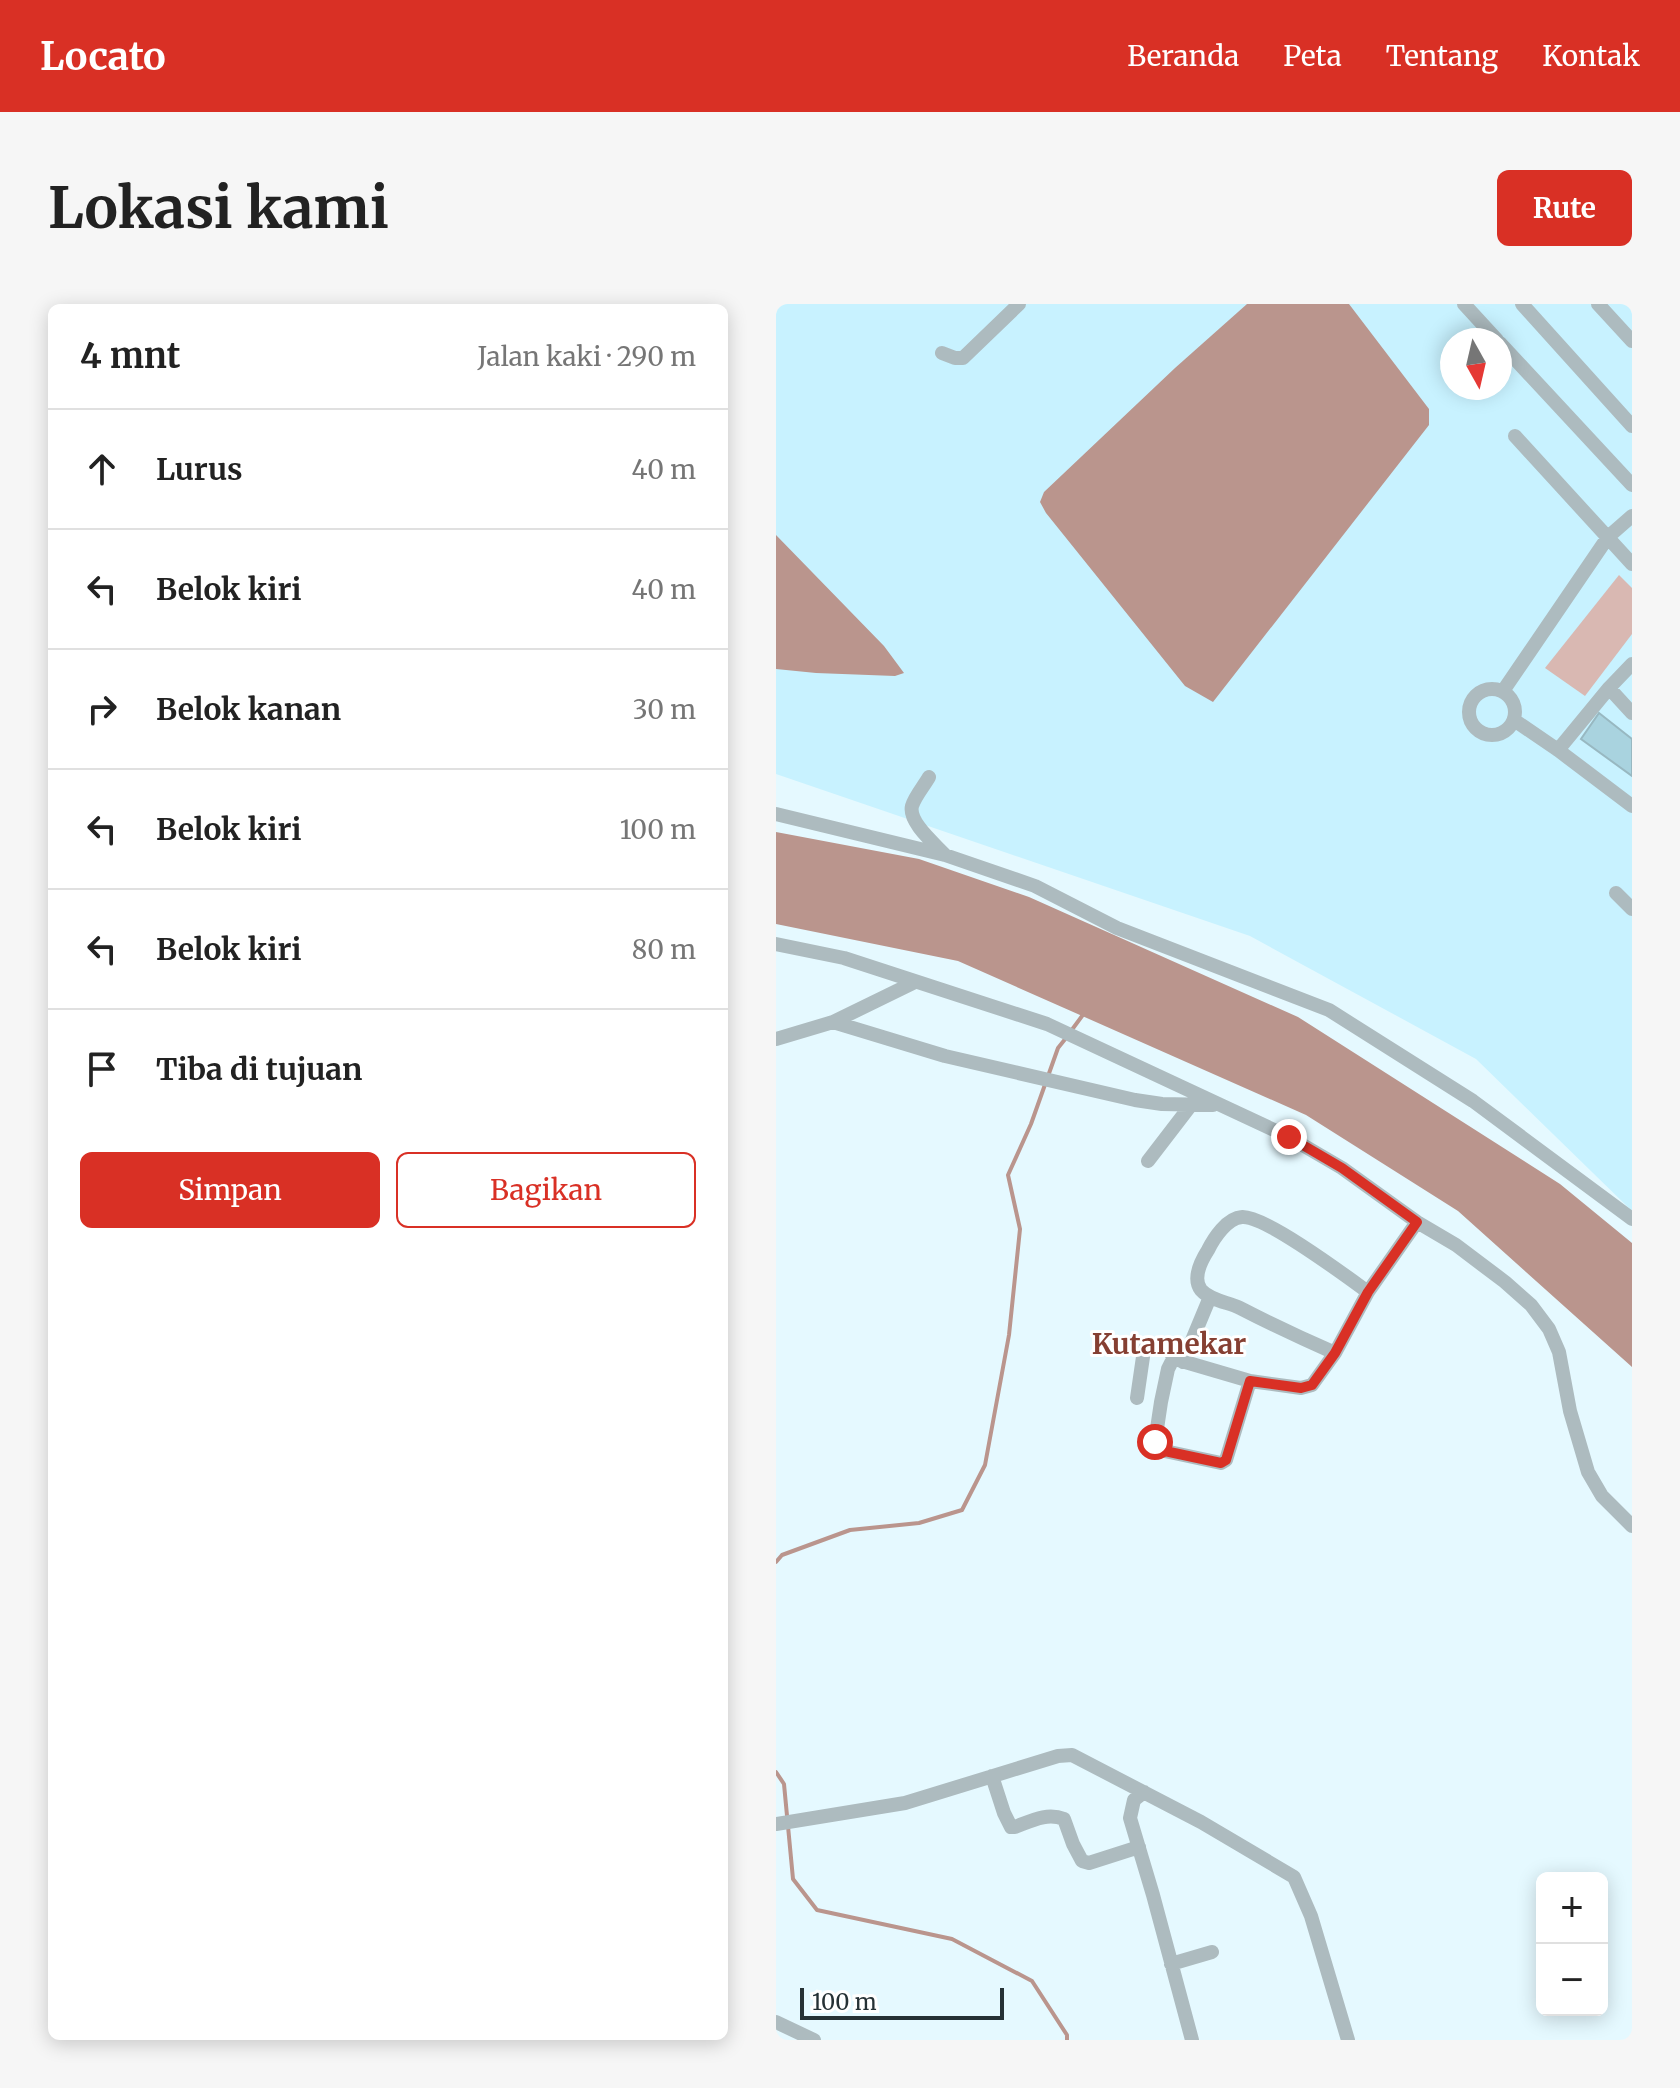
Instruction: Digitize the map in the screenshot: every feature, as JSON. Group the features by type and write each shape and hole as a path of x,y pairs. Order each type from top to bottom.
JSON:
{"street":[{"path":"942,353 963,358 1019,304"},
{"path":"1464,304 1485,328"},
{"path":"1522,304 1631,424"},
{"path":"1598,304 1632,341"},
{"path":"1512,357 1632,485"},
{"path":"1515,436 1632,564"},
{"path":"1503,691 1608,537 1632,516"},
{"path":"1558,750 1632,664"},
{"path":"1490,688 1503,691 1514,704 1514,720 1505,731 1493,735 1480,732 1471,723 1469,710 1473,698 1490,688"},
{"path":"1609,688 1632,713"},
{"path":"1514,720 1632,806"},
{"path":"929,777 912,806 912,815 945,855"},
{"path":"776,814 945,855 1045,890 1117,928 1329,1010 1473,1101 1632,1219"},
{"path":"1616,893 1632,909"},
{"path":"776,944 844,958 1047,1024 1289,1137 1342,1168 1417,1222 1456,1245 1531,1305 1549,1329 1559,1352 1570,1411 1588,1472 1602,1496 1632,1526"},
{"path":"776,1039 833,1022 915,982"},
{"path":"833,1022 945,1056 1082,1087 1162,1104 1221,1105"},
{"path":"1148,1161 1191,1105"},
{"path":"1335,1353 1210,1297 1199,1288 1198,1270 1208,1248 1233,1219 1248,1217 1283,1233 1368,1292"},
{"path":"1250,1381 1224,1462 1160,1450 1156,1445 1161,1402 1171,1363 1179,1361 1250,1381 1301,1388 1312,1385 1335,1353 1368,1292 1417,1222"},
{"path":"1179,1361 1210,1297"},
{"path":"1137,1398 1146,1346 1167,1348 1179,1361"},
{"path":"776,1824 905,1803 1058,1756 1072,1755 1225,1835 1294,1877 1311,1916 1348,2040"},
{"path":"992,1776 1011,1827 1051,1815 1064,1819 1078,1856 1089,1863 1139,1847"},
{"path":"1144,1792 1134,1800 1130,1818 1192,2040"},
{"path":"1171,1964 1212,1952"},
{"path":"776,2022 814,2040"}],"shaded area":[{"path":"776,304 1632,304 1632,1211 1476,1059 1250,936 776,774"},
{"path":"1247,304 1349,304 1429,409 1429,425 1213,702 1185,686 1040,502 1044,492"},
{"path":"776,535 884,646 904,673 895,676 776,669"},
{"path":"1619,575 1632,588 1632,634 1585,696 1545,668"},
{"path":"776,832 919,859 1029,897 1298,1017 1560,1184 1632,1243 1632,1367 1458,1211 1306,1115 958,961 776,924"}],"building":[{"path":"1599,713 1632,739 1632,776 1581,739"}],"waterway":[{"path":"1071,1031 1085,1012"},
{"path":"776,1562 782,1555 850,1530 919,1523 962,1510 985,1465 1009,1335 1020,1229 1008,1175 1031,1124 1058,1048 1066,1038"},
{"path":"776,1772 784,1784 793,1879 817,1910 952,1939 1032,1981 1067,2035 1067,2040"}],"district":[{"name":"Kutamekar","path":"1169,1344"}],"route":[{"path":"1155,1442 1160,1450 1224,1462 1250,1381 1301,1388 1312,1385 1335,1353 1368,1292 1417,1222 1342,1168 1289,1137"}]}
